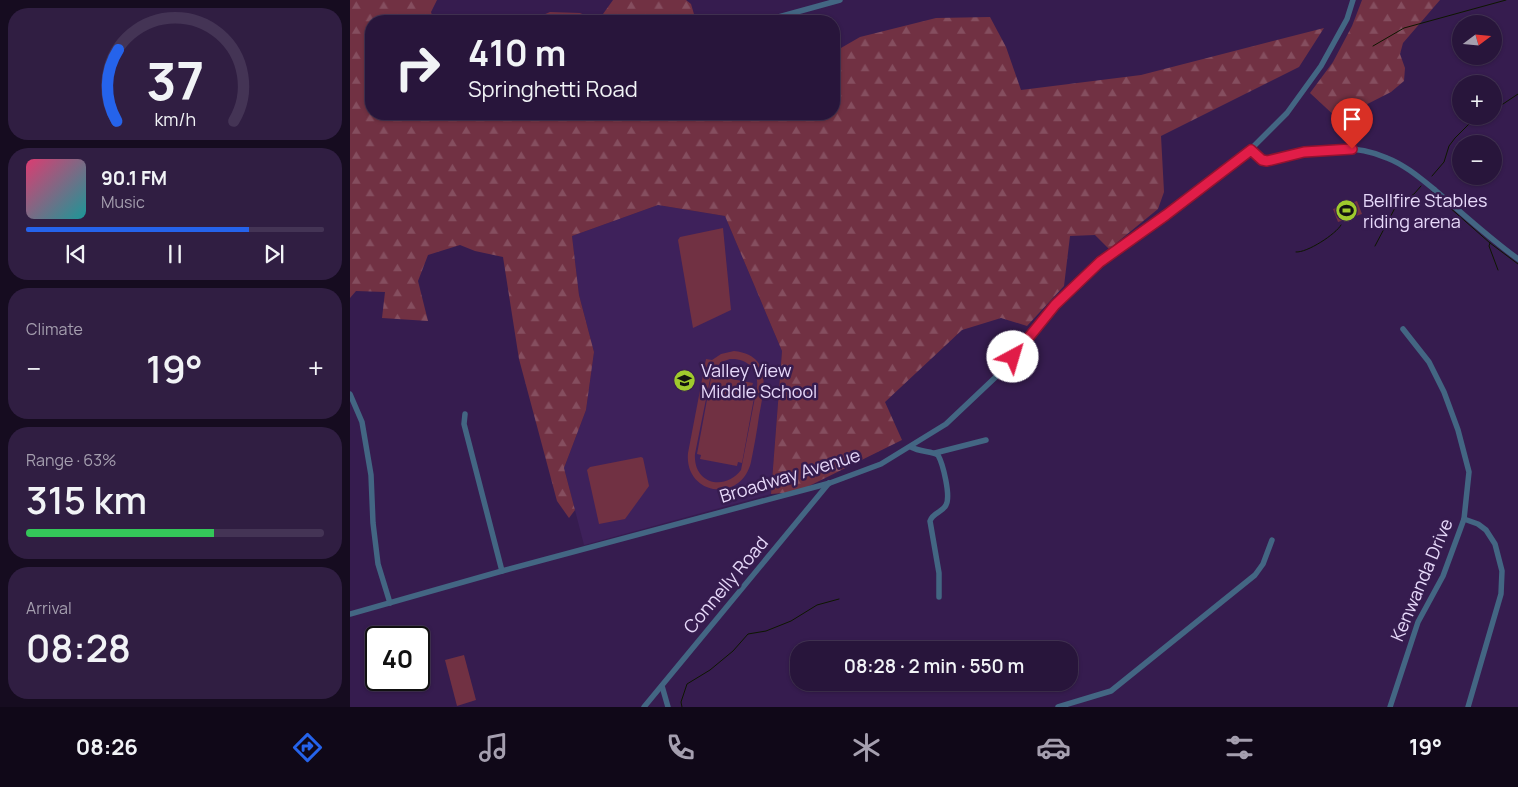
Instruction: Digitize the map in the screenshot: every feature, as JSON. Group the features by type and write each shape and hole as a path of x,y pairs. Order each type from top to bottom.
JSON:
{"street":[{"path":"786,15 840,0"},
{"name":"Broadway Avenue","path":"350,614 830,483 881,464 911,447 946,424 1001,372 1055,305 1100,262 1166,215 1251,150 1287,113 1321,66 1347,19 1353,0"},
{"path":"1251,150 1262,160 1267,161 1304,152 1334,149 1370,152 1386,157 1414,174 1518,258"},
{"name":"Kenwanda Drive","path":"1390,707 1418,622 1442,576 1464,519 1469,472 1458,430 1444,392 1429,362 1402,329"},
{"path":"350,394 362,422 371,475 373,524 378,564 390,603"},
{"path":"465,414 464,424 502,571"},
{"path":"911,447 922,452 934,453 986,440"},
{"path":"934,453 940,458 948,496 946,507 932,516 930,521 939,573 939,598"},
{"name":"Connelly Road","path":"644,707 830,483"},
{"path":"1464,519 1478,524 1486,530 1494,544 1502,571 1501,594 1468,707"},
{"path":"1058,707 1111,691 1255,576 1264,564 1272,540"},
{"path":"662,686 668,707"}],"shaded area":[{"name":"Valley View Middle School","path":"658,205 725,216 782,351 771,494 584,545 564,468 586,410 594,352 579,295 572,236"}],"green space":[{"path":"350,0 437,0 431,12 432,15 365,15 365,120 840,120 840,49 860,37 936,18 990,17 1006,47 1021,90 1141,75 1324,28 1299,67 1161,136 1164,192 1158,209 1109,249 1095,235 1070,236 1064,286 1027,326 1001,318 962,330 885,402 902,440 797,492 771,494 782,351 725,216 658,205 572,236 579,295 594,352 586,410 564,468 575,510 569,518 557,501 519,359 503,257 475,251 460,245 428,255 418,281 428,321 382,318 385,292 356,291 350,298"},
{"path":"613,0 686,0 691,4 694,15 602,15"},
{"path":"1362,0 1440,0 1403,43 1400,54 1405,68 1404,81 1391,92 1338,119 1310,93 1333,62 1352,26"},
{"path":"550,12 580,13 584,15 543,15"},
{"name":"Bellfire Stables riding arena","path":"1357,201 1362,214 1338,222 1333,209"},
{"path":"723,228 731,310 693,328 678,240 680,237"},
{"path":"734,351 755,359 760,366 764,385 751,462 745,475 736,484 726,489 714,489 704,485 695,478 689,467 688,453 706,359 712,360 721,354","holes":["736,359 751,366 757,381 741,470 734,477 726,481 711,481 704,478 699,472 695,454 711,374 721,362"]},
{"path":"716,376 753,383 752,386 756,387 742,463 738,462 737,466 700,459 701,455 697,454 711,378 715,379"},
{"path":"643,458 649,486 625,519 599,524 587,470 590,467"},
{"path":"464,655 476,700 457,706 445,660"}],"waterway":[{"path":"1373,46 1404,28 1506,0"},
{"path":"1502,105 1518,94"},
{"path":"1432,176 1444,162 1449,146 1468,125"},
{"path":"1375,246 1396,206 1414,194 1421,186"},
{"path":"1432,192 1490,243 1518,264"},
{"path":"1296,252 1321,242 1341,225"},
{"path":"1490,243 1489,246 1498,270"},
{"path":"682,707 681,702 687,684 710,670 733,651 748,634 766,631 791,621 817,605 839,599"}],"place":[{"name":"Bellfire Stables riding arena","path":"1347,211"},
{"name":"Valley View Middle School","path":"685,381"}],"route":[{"path":"1013,357 1055,305 1100,262 1166,215 1251,150 1257,157 1267,161 1289,154 1319,150 1352,149"}]}
